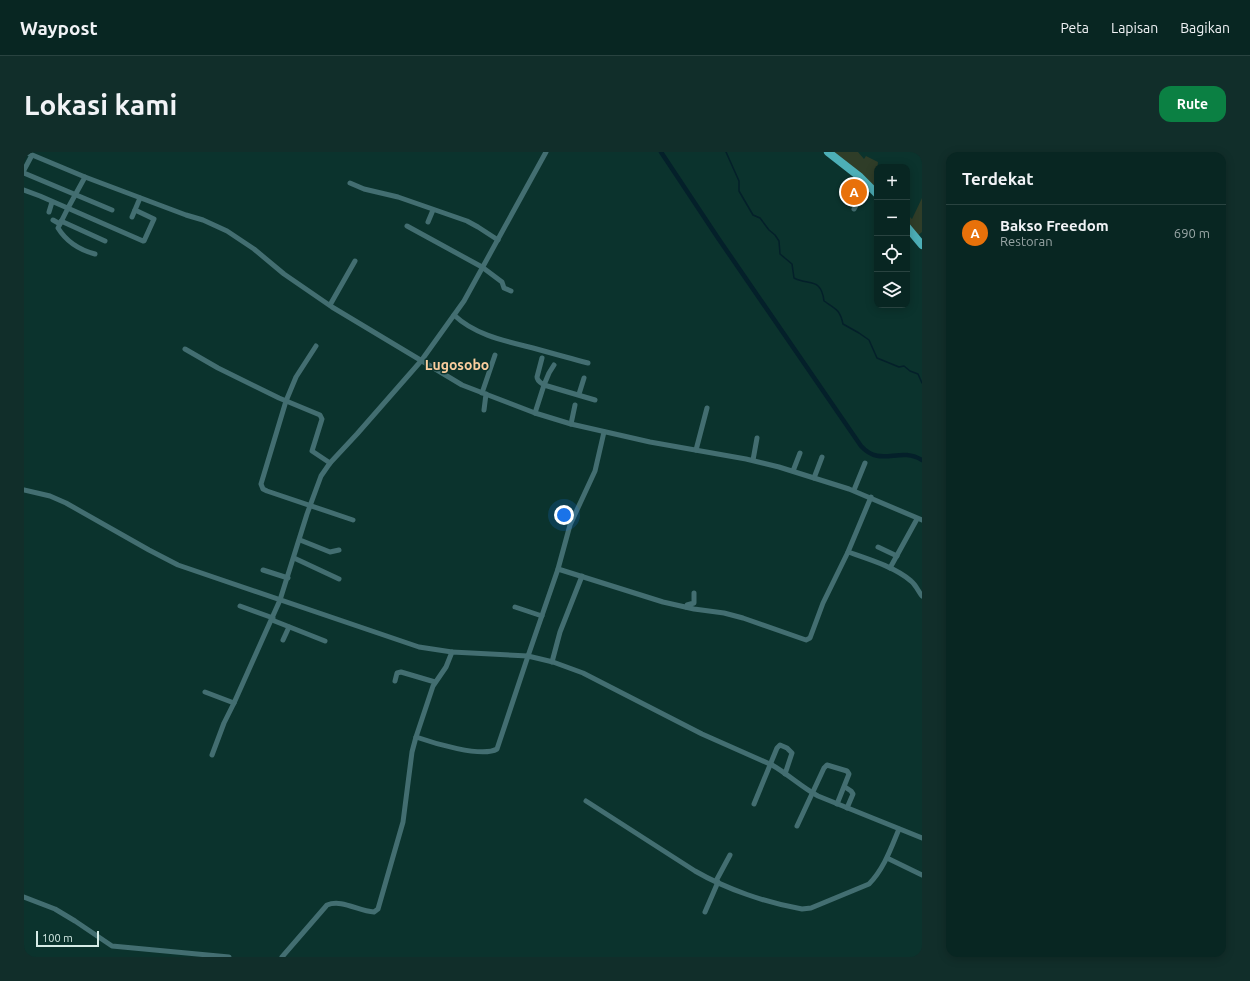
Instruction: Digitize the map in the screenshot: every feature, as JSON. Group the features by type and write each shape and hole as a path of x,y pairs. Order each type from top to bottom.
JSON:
{"main road":[{"path":"828,152 860,177 874,191"},
{"path":"910,231 922,245"}],"street":[{"path":"24,152 140,198 203,220 227,231 254,249 284,274 330,305 462,385 535,413 571,424 650,442 753,460 854,490 920,519 890,568"},
{"path":"212,754 224,723 280,600 321,476 330,463 421,361 464,301 546,152"},
{"path":"24,170 32,155"},
{"path":"24,173 112,210"},
{"path":"85,177 58,228 64,238 95,254"},
{"path":"350,183 364,189 398,197 467,221 498,240"},
{"path":"854,209 867,185"},
{"path":"24,190 144,241 154,219 135,210"},
{"path":"132,217 140,198"},
{"path":"49,212 52,202"},
{"path":"428,222 433,210"},
{"path":"53,220 105,241"},
{"path":"407,226 482,267 502,282 504,288 511,291"},
{"path":"330,305 355,261"},
{"path":"454,314 467,326 503,341 588,363"},
{"path":"316,346 296,377 286,401 261,484 267,491 353,520"},
{"path":"185,349 218,368 286,401 320,415 322,419 312,451 330,463"},
{"path":"484,410 484,394 494,355"},
{"path":"542,358 537,379 544,385 595,400"},
{"path":"535,413 544,385 554,365"},
{"path":"578,394 584,378"},
{"path":"571,424 575,405"},
{"path":"696,450 707,408"},
{"path":"416,737 450,748 490,752 497,749 558,569 570,525 595,471 604,432"},
{"path":"753,460 757,438"},
{"path":"793,472 800,453"},
{"path":"814,478 822,457"},
{"path":"854,490 864,463"},
{"path":"24,490 50,496 66,503 149,550 178,564 419,647 452,652 528,656 552,662 583,673 702,734 770,764 813,793 922,838"},
{"path":"558,569 664,602 730,615 804,640 810,638 823,603 848,552 871,497"},
{"path":"300,540 330,552 338,550"},
{"path":"878,547 897,556"},
{"path":"848,552 890,568 912,581 922,596"},
{"path":"294,558 339,579"},
{"path":"263,570 288,578"},
{"path":"552,662 560,632 582,576"},
{"path":"686,607 687,605 694,603 694,593"},
{"path":"240,606 325,641"},
{"path":"515,607 542,616"},
{"path":"283,640 289,627"},
{"path":"282,957 327,905 336,903 366,912 374,912 378,909 403,822 412,752 416,737 435,682 446,666 452,652"},
{"path":"395,681 397,673 401,672 435,682"},
{"path":"205,692 234,703"},
{"path":"754,804 778,746 787,748 792,753 785,774"},
{"path":"797,826 824,768 827,765 848,772 849,776 837,804"},
{"path":"845,787 853,794 847,808"},
{"path":"586,801 695,871 717,882 751,896 796,908 807,909 869,884 875,878 887,858 899,829"},
{"path":"705,912 730,855"},
{"path":"887,858 922,875"},
{"path":"24,897 55,909 112,946 229,957"}],"green space":[{"path":"828,152 858,152 864,159 866,156 878,162 878,164 874,164 874,191"},
{"path":"922,198 922,232 917,236 910,230 910,217 912,219"}],"waterway":[{"path":"661,152 718,238 861,446 876,456 906,455 914,456 922,460"},
{"path":"726,152 739,181 739,191 753,215 760,218 779,241 780,254 792,264 794,278 817,285 820,288 824,301 837,310 843,324 869,340 877,358 899,367 904,366 910,371 918,374 922,383"}],"place":[{"name":"Bakso Freedom","path":"854,192"}],"district":[{"name":"Lugosobo","path":"457,365"}]}
